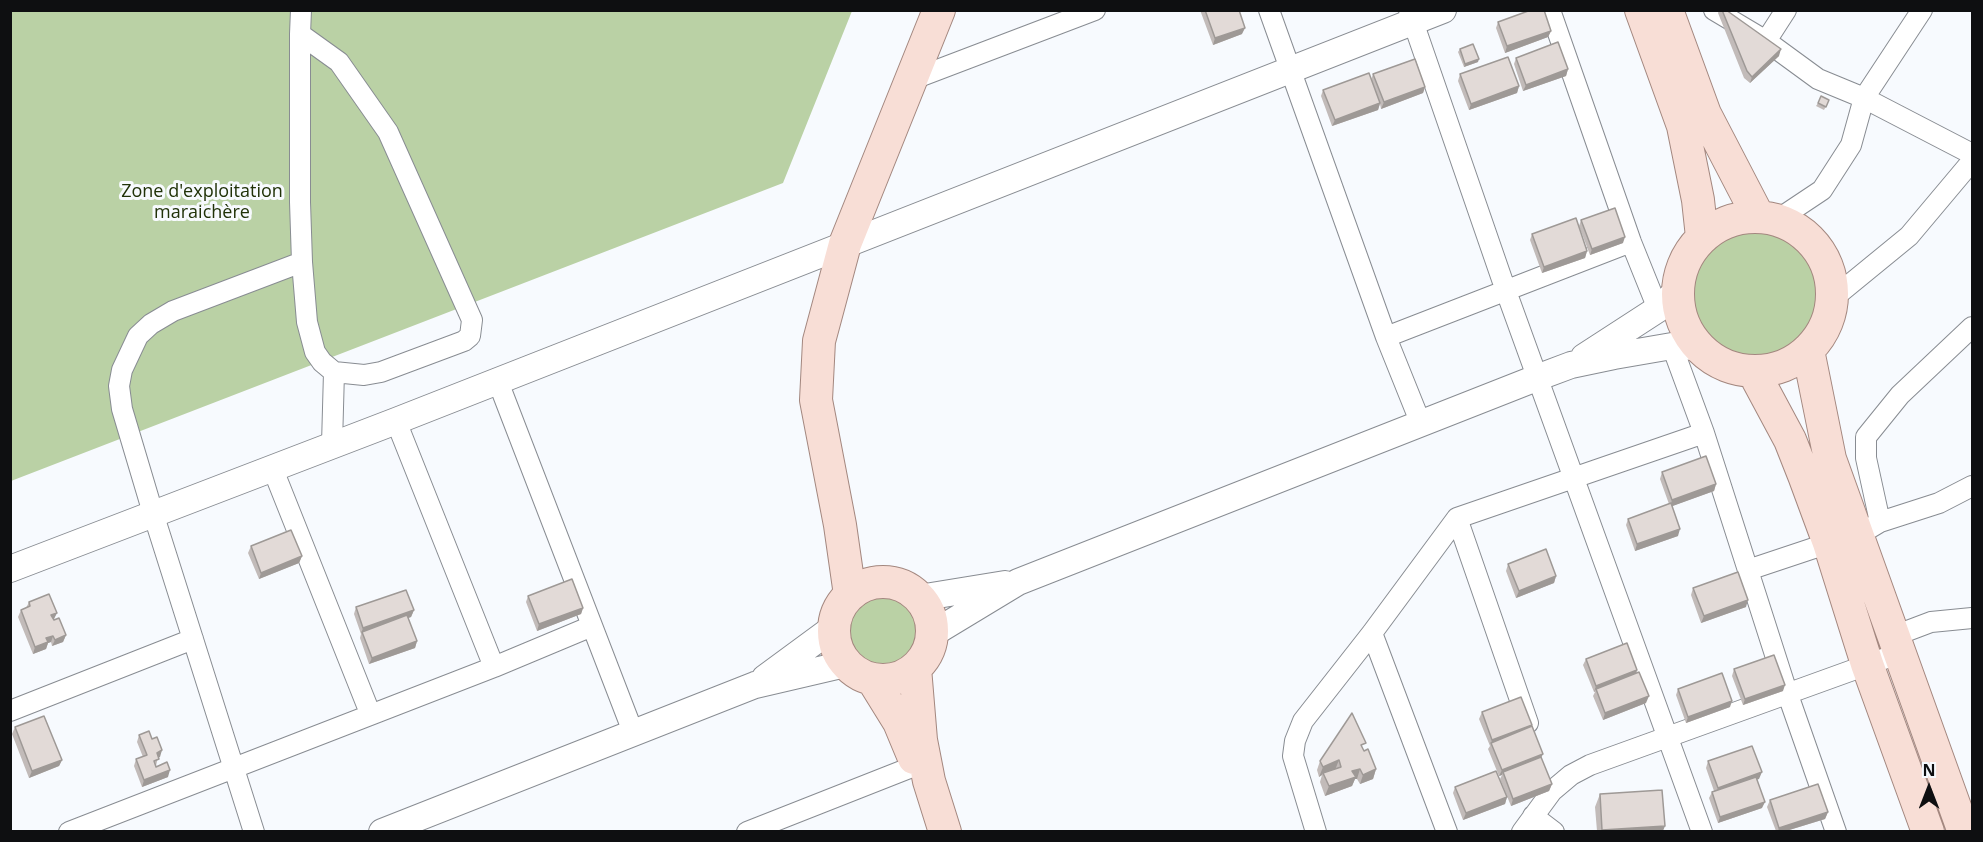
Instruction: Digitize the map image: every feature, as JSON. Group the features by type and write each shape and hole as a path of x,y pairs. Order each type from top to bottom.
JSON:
{"main road":[{"path":"850,595 840,525 819,427 816,368 819,341 845,244 939,10"},
{"path":"1661,11 1714,135 1768,218"},
{"path":"1661,11 1698,200 1702,237"},
{"path":"1738,218 1768,218 1794,227 1816,246 1829,271 1832,300 1825,327 1808,350 1792,362 1773,369 1753,371 1723,364 1685,346 1686,330 1679,311 1667,300 1684,262 1702,237 1719,225 1738,218"},
{"path":"1808,350 1823,434 1856,533 1964,831"},
{"path":"1753,371 1790,440 1856,533 1867,664 1928,831"},
{"path":"840,525 885,582"},
{"path":"885,582 904,587 920,598 929,615 932,634 927,653 915,668 902,676 888,680 873,680 858,674 845,664 836,647 833,628 838,610 850,595 866,585 885,582"},
{"path":"915,668 923,773"},
{"path":"873,680 899,722 923,773 945,831"}],"street":[{"path":"300,34 339,62 388,132 472,320 470,336 381,372 364,375 334,372 322,362 310,338 302,262 300,34 301,10"},
{"path":"911,80 1095,10"},
{"path":"1269,10 1386,337 1421,424"},
{"path":"10,569 396,421 497,379 1291,70 1411,16 1443,10"},
{"path":"1550,10 1631,242 1667,300 1571,365"},
{"path":"1714,10 1766,41 1818,79 1864,98 1972,154"},
{"path":"1766,41 1786,10"},
{"path":"1768,218 1822,190 1851,145 1864,98 1922,10"},
{"path":"1411,16 1506,291 1702,831"},
{"path":"1832,300 1909,236 1972,161"},
{"path":"1386,337 1631,242"},
{"path":"254,831 153,513 122,409 118,386 122,370 138,336 151,324 173,311 302,262"},
{"path":"1856,533 1866,458 1866,437 1900,395 1972,327"},
{"path":"932,634 1018,582 1539,377 1571,365 1685,346 1704,433 1787,693 1836,831"},
{"path":"332,444 334,372"},
{"path":"497,379 633,732"},
{"path":"396,421 494,667"},
{"path":"1316,831 1296,774 1293,756 1295,741 1303,721 1457,518 1704,433"},
{"path":"272,467 370,713"},
{"path":"1748,570 1939,503 1972,486"},
{"path":"1457,518 1533,736"},
{"path":"920,598 1018,582"},
{"path":"1554,831 1527,824 1552,791 1571,775 1590,765 1867,664 1931,622 1972,617"},
{"path":"69,831 494,667 592,626"},
{"path":"755,685 833,628"},
{"path":"1372,633 1447,831"},
{"path":"10,711 193,639"},
{"path":"382,831 755,685 845,664"},
{"path":"1545,769 1552,791"},
{"path":"754,830 923,773"}],"green space":[{"name":"Zone d'exploitation maraichère","path":"11,11 852,11 783,183 11,481"},
{"path":"1756,232 1780,236 1801,250 1815,271 1819,295 1815,319 1801,340 1780,354 1756,358 1732,354 1711,340 1697,319 1693,295 1697,271 1711,250 1732,236"},
{"path":"882,592 897,595 914,609 921,631 918,646 904,663 882,670 867,667 850,653 843,631 846,616 860,599"}],"building":[{"path":"1205,10 1239,10 1245,28 1215,38"},
{"path":"1531,10 1544,10 1551,31 1507,46 1498,22"},
{"path":"1722,10 1726,10 1781,49 1752,77 1747,71"},
{"path":"1558,42 1568,69 1526,85 1516,58"},
{"path":"1473,44 1479,59 1465,64 1460,49"},
{"path":"1508,57 1519,86 1471,104 1460,74"},
{"path":"1415,59 1425,87 1384,102 1373,74"},
{"path":"1369,73 1380,103 1335,120 1323,90"},
{"path":"1821,96 1829,100 1826,107 1818,103"},
{"path":"1615,208 1625,237 1592,249 1581,220"},
{"path":"1576,218 1587,251 1544,267 1532,234"},
{"path":"1706,456 1716,484 1672,500 1662,472"},
{"path":"1671,503 1680,529 1637,544 1628,519"},
{"path":"291,530 302,556 261,573 251,546"},
{"path":"1546,549 1556,576 1519,591 1508,564"},
{"path":"1738,572 1748,600 1704,616 1693,588"},
{"path":"572,579 583,608 539,624 528,596"},
{"path":"406,590 414,610 363,628 356,607"},
{"path":"49,594 57,613 51,615 54,620 59,618 66,635 55,640 53,636 46,638 48,642 35,647 21,610 30,606 29,602"},
{"path":"407,615 417,641 372,658 362,632"},
{"path":"1627,643 1637,670 1596,686 1586,659"},
{"path":"1774,655 1785,685 1745,699 1734,669"},
{"path":"1639,672 1649,696 1605,713 1596,689"},
{"path":"1722,673 1732,701 1688,717 1678,689"},
{"path":"1521,697 1532,725 1492,740 1482,712"},
{"path":"1352,713 1366,743 1361,745 1364,751 1368,749 1376,769 1363,775 1360,769 1352,771 1356,777 1329,786 1323,773 1341,767 1339,760 1323,767 1320,761"},
{"path":"44,716 62,760 32,771 15,727"},
{"path":"1532,726 1543,754 1502,770 1491,743"},
{"path":"149,731 152,739 157,737 162,750 157,753 159,759 154,761 156,767 167,762 170,770 144,780 136,759 147,755 139,735"},
{"path":"1752,746 1762,772 1718,788 1708,761"},
{"path":"1541,757 1552,784 1513,799 1503,772"},
{"path":"1496,771 1507,797 1466,813 1455,787"},
{"path":"1756,777 1765,802 1720,817 1712,792"},
{"path":"1818,784 1828,812 1779,828 1770,800"},
{"path":"1662,790 1665,826 1602,830 1600,794"}]}
